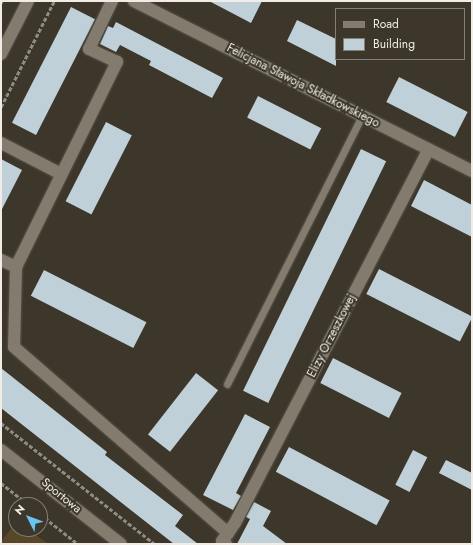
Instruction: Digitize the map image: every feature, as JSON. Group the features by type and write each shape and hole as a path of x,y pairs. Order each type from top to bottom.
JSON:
{"street":[{"path":"1,54 28,1"},
{"path":"112,1 89,49 117,62 16,267 14,347 227,538"},
{"name":"Felicjana Sławoja Składkowskiego","path":"134,1 472,171"},
{"path":"1,143 61,174"},
{"name":"Elizy Orzeszkowej","path":"227,538 429,149"},
{"path":"1,260 16,267"},
{"name":"Sportowa","path":"1,450 121,544"}],"lane":[{"path":"227,384 362,116"}],"path":[{"path":"1,107 54,1"},
{"path":"1,423 155,544"},
{"path":"1,483 19,497"},
{"path":"48,520 78,544"}],"shaded area":[{"path":"8,533 8,537 39,537 48,544 1,544 1,541"}],"building":[{"path":"209,1 262,1 251,23"},
{"path":"71,7 95,19 36,135 12,123"},
{"path":"297,20 335,39 336,66 287,41"},
{"path":"116,22 223,78 212,98 149,65 151,61 120,45 116,52 100,44 108,26 113,28"},
{"path":"399,77 468,112 455,137 386,102"},
{"path":"258,96 321,128 310,150 247,117"},
{"path":"106,122 132,135 91,214 66,201"},
{"path":"361,149 386,161 268,403 243,391"},
{"path":"1,159 22,170 1,211"},
{"path":"424,180 472,205 472,237 411,206"},
{"path":"379,269 472,316 460,342 366,294"},
{"path":"44,270 146,322 133,348 31,296"},
{"path":"333,358 402,393 389,418 320,383"},
{"path":"1,368 107,452 105,455 183,515 175,526 198,544 174,544 1,408"},
{"path":"196,373 218,390 170,452 148,434"},
{"path":"245,414 270,427 236,493 241,496 233,510 203,495"},
{"path":"289,447 390,501 377,525 276,472"},
{"path":"413,450 427,457 410,492 395,485"},
{"path":"446,460 472,473 472,490 439,473"},
{"path":"254,502 271,511 263,526 287,544 237,544 250,519 246,517"}]}
